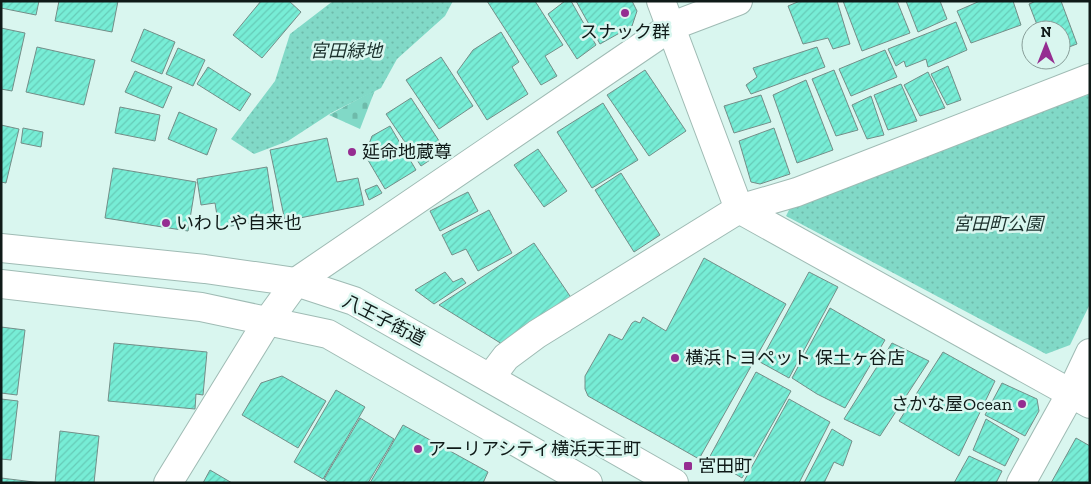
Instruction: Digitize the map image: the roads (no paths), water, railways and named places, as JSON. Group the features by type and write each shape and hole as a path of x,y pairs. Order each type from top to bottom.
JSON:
{"main road":[{"path":"661,1 672,26 739,209 1080,399"},
{"path":"168,483 267,322 296,282 672,26 738,1"},
{"path":"490,378 506,357 537,334 739,209 797,192 1090,78"},
{"name":"八王子街道","path":"1,248 205,269 296,282 354,301 674,483"},
{"path":"1,284 201,307 328,334 588,483"},
{"path":"1021,483 1080,399 1090,353"}],"place":[{"name":"スナック群","path":"625,13"},
{"name":"延命地蔵尊","path":"352,152"},
{"name":"いわしや自来也","path":"166,223"},
{"name":"横浜トヨペット 保土ヶ谷店","path":"675,358"},
{"name":"さかな屋Ocean","path":"1022,404"},
{"name":"アーリアシティ横浜天王町","path":"418,449"},
{"name":"宮田町","path":"688,466"}],"park label":[{"name":"宮田緑地","path":"346,51"},
{"name":"宮田町公園","path":"998,224"}]}
